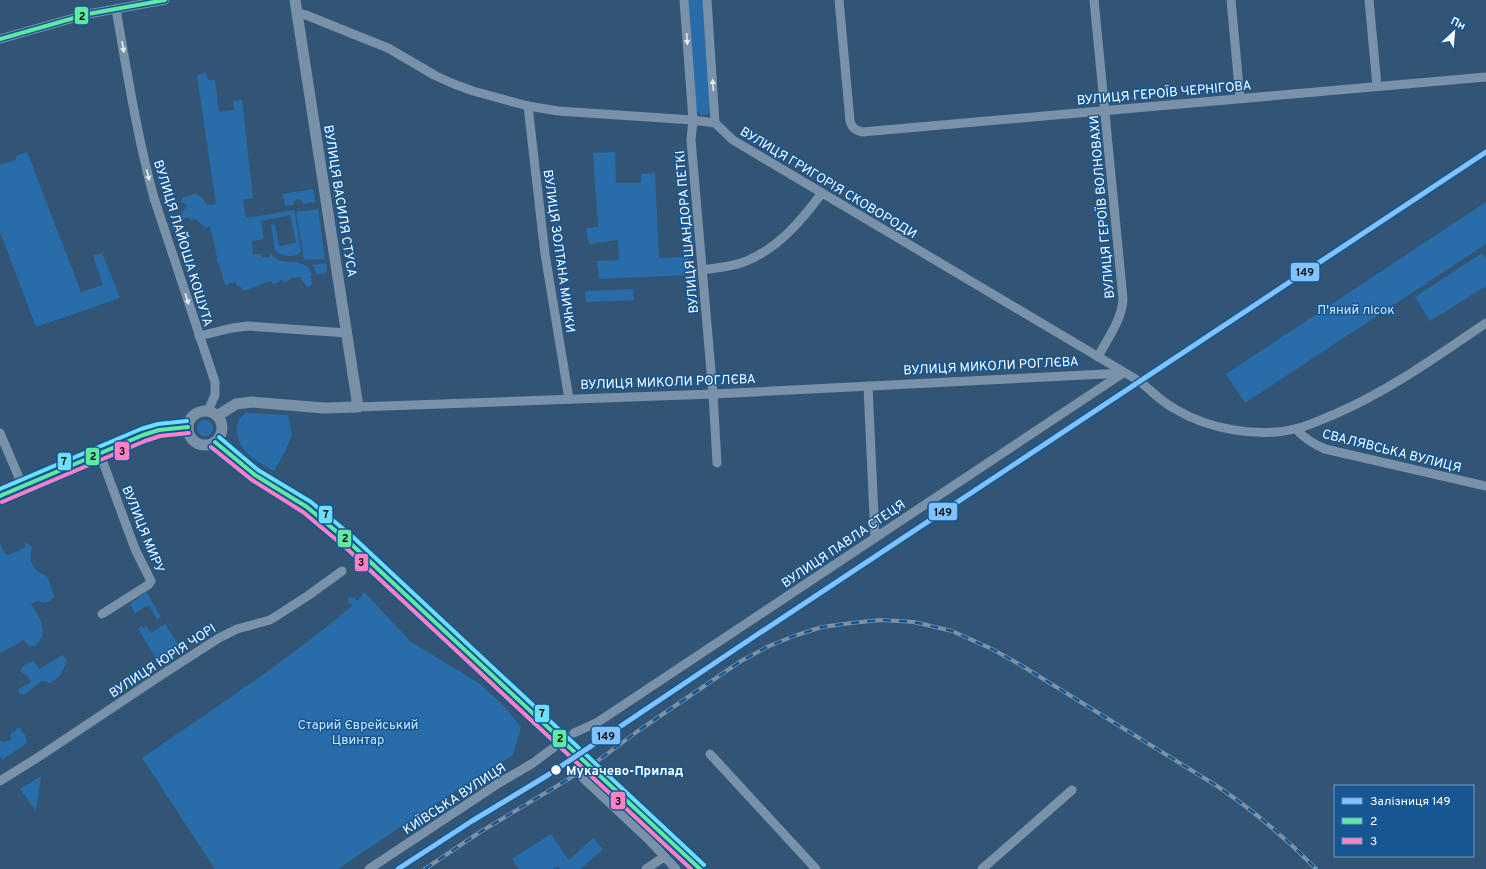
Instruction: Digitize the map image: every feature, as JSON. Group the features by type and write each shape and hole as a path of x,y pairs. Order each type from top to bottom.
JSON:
{"main road":[{"name":"ВУЛИЦЯ ВАСИЛЯ СТУСА","path":"295,0 358,407"},
{"name":"ВУЛИЦЯ МИКОЛИ РОГЛЄВА","path":"212,414 236,404 252,402 324,408 358,407"},
{"path":"198,412 212,414 220,420 222,431 220,436 215,442 208,445 197,443 190,435 188,427 190,419 198,412"},
{"path":"0,496 143,435 156,431 188,427"},
{"path":"215,442 256,475 307,507 364,556 700,869"}],"street":[{"path":"0,39 60,22 116,9 165,0"},
{"name":"ВУЛИЦЯ ШАНДОРА ПЕТКІ","path":"684,0 693,120 691,140 713,394 717,463"},
{"path":"298,13 388,48 436,76 454,84 473,91 528,106 558,111 693,120 715,123 707,0"},
{"name":"ВУЛИЦЯ ГЕРОЇВ ЧЕРНІГОВА","path":"839,0 850,122 852,127 862,132 1486,77"},
{"name":"ВУЛИЦЯ ГЕРОЇВ ВОЛНОВАХИ","path":"1094,0 1123,299 1123,308 1120,316 1098,357"},
{"path":"1231,0 1240,98"},
{"path":"1369,0 1377,86"},
{"name":"ВУЛИЦЯ ЛАЙОША КОШУТА","path":"116,9 147,174 215,382 216,389 212,414"},
{"name":"ВУЛИЦЯ ЗОЛТАНА МИЧКИ","path":"528,106 545,254 570,399"},
{"name":"ВУЛИЦЯ ГРИГОРІЯ СКОВОРОДИ","path":"715,123 733,140 1124,373"},
{"path":"702,270 726,267 744,262 757,256 790,232 802,220 822,193"},
{"name":"СВАЛЯВСЬКА ВУЛИЦЯ","path":"1124,373 1144,385 1162,401 1175,409 1203,421 1232,429 1258,433 1296,429 1360,403 1380,392 1486,323"},
{"path":"200,336 232,328 248,326 347,333"},
{"name":"ВУЛИЦЯ МИКОЛИ РОГЛЄВА","path":"358,407 713,394 1124,373"},
{"name":"ВУЛИЦЯ ПАВЛА СТЕЦЯ","path":"574,733 598,722 1124,373"},
{"path":"868,386 875,538"},
{"name":"СВАЛЯВСЬКА ВУЛИЦЯ","path":"1296,429 1314,445 1325,449 1486,486"},
{"path":"0,433 23,487"},
{"name":"ВУЛИЦЯ МИРУ","path":"100,454 135,549 151,581 148,585 102,614"},
{"name":"ВУЛИЦЯ ЮРІЯ ЧОРІ","path":"0,781 219,638 237,628 270,620 310,595 342,571"},
{"name":"КИЇВСЬКА ВУЛИЦЯ","path":"369,869 533,763 553,748"},
{"path":"710,754 816,869"},
{"path":"582,777 676,869"},
{"path":"982,869 1072,790"},
{"path":"646,869 664,857"}],"green space":[{"path":"688,0 703,0 710,112 706,115 700,114 696,109"},
{"path":"206,73 208,80 215,80 219,112 234,110 233,101 242,100 253,198 243,200 246,218 294,210 301,252 295,256 288,256 275,251 271,225 275,224 279,246 296,243 290,215 261,221 264,239 252,241 253,254 261,254 262,258 270,257 270,253 275,258 280,260 304,265 310,270 312,275 310,275 312,283 310,286 307,287 301,277 292,278 286,282 280,280 273,284 271,281 248,290 244,290 237,286 235,282 225,285 217,261 210,226 206,228 195,219 191,220 188,217 182,220 181,214 187,206 184,203 180,203 183,197 196,194 202,198 207,205 216,204 197,75"},
{"path":"27,152 81,292 103,285 93,256 102,253 120,298 36,327 0,232 0,165 16,160 16,156"},
{"path":"615,152 616,183 641,183 641,174 655,173 659,258 688,257 690,275 599,279 597,261 619,260 618,240 589,244 586,228 598,227 593,153"},
{"path":"313,189 315,202 303,204 302,201 298,199 294,201 293,205 285,206 283,194"},
{"name":"П'яний лісок","path":"1486,202 1486,244 1245,403 1226,374"},
{"path":"318,209 325,259 304,260 296,212"},
{"path":"1482,253 1486,258 1486,286 1430,321 1415,297"},
{"path":"326,263 327,273 316,274 314,267 311,265"},
{"path":"633,289 634,300 586,302 585,291"},
{"path":"246,413 288,415 292,435 285,452 274,471 250,456 241,445 238,438 237,426 240,419"},
{"path":"205,420 212,425 213,428 208,435 205,436 198,431 197,428 202,421"},
{"path":"0,543 4,553 8,555 25,548 25,543 32,547 30,559 36,570 47,576 54,598 45,603 37,601 31,604 42,625 43,631 40,641 35,646 29,646 23,639 0,653"},
{"path":"146,592 161,617 157,619 149,605 135,613 130,604"},
{"name":"Старий Єврейський Цвинтар","path":"364,592 410,641 480,684 504,706 521,727 513,755 424,811 338,869 215,869 142,758 249,685 327,627 352,606 348,601 348,598 353,597 357,601"},
{"path":"165,624 180,648 158,662 138,628 142,626 143,628 146,626 151,633"},
{"path":"63,655 67,661 60,676 51,683 42,681 23,695 19,693 19,689 31,682 27,675 21,673 23,666 34,661 39,669"},
{"path":"17,728 19,728 23,733 27,743 2,760 0,756 0,741 5,742 11,740 11,733 16,731"},
{"path":"41,776 36,811 20,789"},
{"path":"551,834 569,860 593,838 603,849 581,869 560,869 558,866 553,869 519,869 512,859"}],"tunnel":[{"path":"553,748 574,733"}],"railway":[{"path":"425,869 480,832 592,765 638,731 741,661 769,646 822,627 881,620 914,622 952,631 992,649 1019,664 1217,786 1269,825 1316,869"}],"rail line":[{"name":"149","path":"398,869 472,821 548,775 752,638 1486,152"}],"transit line":[{"name":"2","path":"0,39 88,14 165,0"},
{"name":"7","path":"0,489 141,429 158,424 187,421"},
{"name":"2","path":"0,496 143,435 159,430 188,427"},
{"name":"3","path":"2,502 145,441 160,436 189,433"},
{"name":"7","path":"219,437 258,470 311,502 353,537 704,865"},
{"name":"2","path":"215,442 255,475 307,507 349,542 700,869"},
{"name":"3","path":"211,447 252,480 303,512 345,547 691,869"}],"place":[{"name":"Мукачево-Прилад","path":"556,770"}]}
